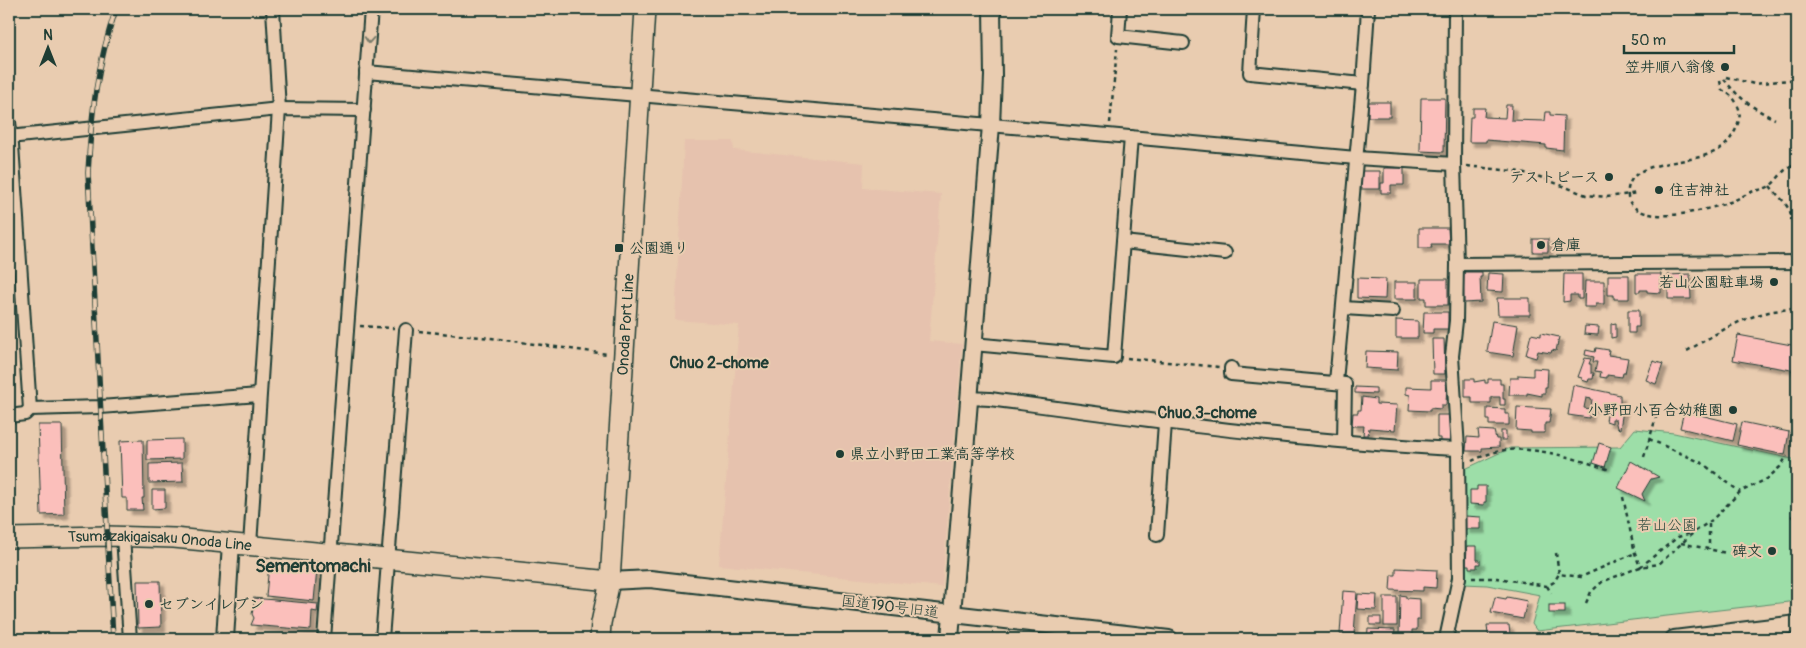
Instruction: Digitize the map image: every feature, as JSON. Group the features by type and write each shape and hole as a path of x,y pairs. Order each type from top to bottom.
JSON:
{"main road":[{"name":"Onoda Port Line","path":"600,639 601,623 610,581 645,9"},
{"name":"Tsumazakigaisaku Onoda Line","path":"9,538 174,538 610,581"}],"street":[{"path":"225,639 240,544 259,395 279,109 273,9"},
{"path":"324,639 371,9"},
{"path":"950,639 991,125 994,76 992,9"},
{"path":"1120,9 1118,36 1183,42"},
{"path":"1254,9 1250,73 1363,84"},
{"path":"1336,382 1368,9"},
{"path":"1446,639 1459,578 1459,466 1452,356 1456,321 1457,264 1454,164 1455,9"},
{"path":"366,72 639,94 1356,158 1454,164"},
{"path":"9,137 279,109 364,110"},
{"path":"9,122 30,409"},
{"path":"973,344 1114,357 1131,137"},
{"path":"1124,242 1224,253"},
{"path":"1457,264 1797,262"},
{"path":"1343,308 1393,311"},
{"path":"382,639 406,330"},
{"path":"1231,368 1231,374 1345,384 1344,440"},
{"path":"9,416 25,414 30,409 100,407 259,395"},
{"path":"969,398 990,399 1165,423 1458,449"},
{"path":"1157,535 1165,423"},
{"path":"123,537 130,639"},
{"name":"国道190号旧道","path":"610,581 650,579 1169,639"},
{"path":"1674,639 1797,624"}],"path":[{"path":"1108,135 1118,36"},
{"path":"1723,79 1754,84 1797,79"},
{"path":"1723,79 1730,88 1752,107 1775,119"},
{"path":"1723,79 1722,90 1734,98 1739,111 1738,124 1724,147 1689,160 1644,170 1631,179 1627,194 1629,202 1634,207 1654,214 1670,215 1699,211 1770,186 1785,170 1797,163"},
{"path":"1454,164 1521,172 1540,177 1586,195 1606,197 1638,193"},
{"path":"1770,186 1786,204 1797,240"},
{"path":"1687,351 1723,330 1758,314 1771,310 1797,309"},
{"path":"348,325 491,338 623,356"},
{"path":"1114,357 1231,368"},
{"path":"1644,457 1660,404"},
{"path":"1649,439 1702,463 1740,492"},
{"path":"1459,466 1504,450 1537,451 1563,456 1610,470"},
{"path":"1586,603 1591,592 1602,582 1640,567 1659,564 1693,533 1709,524 1740,492 1767,479 1780,467 1787,456"},
{"path":"1623,497 1635,553 1640,567"},
{"path":"1791,517 1797,515"},
{"path":"1709,524 1709,549"},
{"path":"1640,567 1678,536 1693,533"},
{"path":"1681,543 1726,553"},
{"path":"1459,578 1497,578 1547,586 1554,582 1559,574 1556,553"},
{"path":"1559,574 1581,577 1635,553"},
{"path":"1547,586 1551,593"}],"shaded area":[{"name":"県立小野田工業高等学校","path":"684,141 733,141 734,150 864,163 863,188 941,194 929,341 962,344 942,587 719,565 739,325 675,320"}],"green space":[{"name":"若山公園","path":"1635,429 1674,433 1797,460 1797,601 1537,631 1532,624 1540,595 1487,585 1464,584 1465,469 1510,448 1620,447"}],"building":[{"path":"1421,98 1445,98 1444,152 1420,151"},
{"path":"1368,102 1390,102 1390,117 1368,117"},
{"path":"1506,105 1512,105 1511,120 1545,121 1546,112 1550,112 1550,115 1564,116 1563,150 1546,148 1546,145 1486,140 1486,142 1469,142 1470,117 1473,117 1473,108 1485,108 1484,117 1505,118"},
{"path":"1384,168 1404,168 1404,185 1391,185 1391,193 1381,193 1381,183 1384,183"},
{"path":"1360,171 1380,171 1380,189 1361,189"},
{"path":"1419,228 1448,228 1449,244 1431,244 1432,248 1419,248"},
{"name":"倉庫","path":"1533,239 1548,239 1548,252 1533,252"},
{"path":"1463,272 1482,272 1482,277 1480,277 1481,302 1464,303"},
{"path":"1488,273 1504,274 1503,292 1487,291"},
{"path":"1564,274 1582,274 1582,299 1578,299 1578,295 1570,295 1570,301 1563,302"},
{"path":"1636,274 1661,274 1661,293 1647,292 1647,290 1636,292"},
{"path":"1690,274 1691,299 1668,299 1668,275"},
{"path":"1608,275 1629,275 1629,299 1614,299 1614,295 1608,295"},
{"path":"1357,278 1386,279 1385,299 1357,298"},
{"path":"1421,279 1448,279 1448,305 1426,305 1426,298 1421,298"},
{"path":"1585,281 1604,281 1604,304 1596,304 1596,307 1584,307"},
{"path":"1394,282 1417,282 1417,299 1394,299"},
{"path":"1497,298 1530,298 1530,315 1498,315"},
{"path":"1628,310 1639,310 1639,327 1635,327 1635,333 1628,333"},
{"path":"1424,312 1448,312 1448,329 1433,329 1433,333 1423,333"},
{"path":"1396,320 1418,321 1418,338 1396,338"},
{"path":"1492,321 1518,325 1513,356 1487,352"},
{"path":"1616,323 1616,337 1611,338 1611,324"},
{"path":"1585,326 1599,327 1598,335 1584,334"},
{"path":"1541,333 1559,337 1556,351 1552,350 1551,353 1538,351 1536,358 1526,355 1531,334 1541,336"},
{"path":"1738,335 1797,346 1797,371 1733,360"},
{"path":"1432,339 1444,339 1445,374 1433,374"},
{"path":"1596,348 1609,350 1608,355 1628,358 1625,373 1623,373 1622,377 1607,375 1607,378 1600,377 1601,372 1595,371 1597,362 1593,362 1594,357 1585,355 1586,350 1595,352"},
{"path":"1366,351 1398,352 1397,370 1365,368"},
{"path":"1585,358 1591,359 1589,364 1591,364 1591,373 1594,373 1593,379 1589,379 1588,382 1578,377"},
{"path":"1653,361 1663,364 1656,384 1646,380"},
{"path":"1533,368 1548,369 1545,393 1542,393 1542,396 1527,393 1527,395 1509,395 1510,378 1518,378 1518,375 1533,376"},
{"path":"1465,379 1474,379 1474,382 1485,380 1485,383 1488,383 1488,379 1500,379 1500,384 1503,384 1505,405 1500,405 1500,397 1491,397 1491,403 1472,403 1472,397 1465,397"},
{"path":"1431,380 1447,380 1446,405 1441,405 1441,409 1430,408 1430,411 1409,410 1410,395 1406,394 1406,387 1431,388"},
{"path":"1573,385 1620,395 1620,410 1623,410 1620,429 1617,428 1615,419 1612,419 1612,423 1606,421 1608,410 1591,407 1592,399 1586,398 1584,408 1590,409 1589,418 1568,415"},
{"path":"1355,387 1376,388 1376,394 1355,393"},
{"path":"1362,397 1376,399 1376,404 1397,405 1395,430 1369,428 1368,435 1363,435 1364,426 1352,426 1353,413 1358,413 1358,410 1361,410"},
{"path":"1517,407 1551,409 1549,423 1545,423 1545,433 1516,430"},
{"path":"1487,408 1505,409 1505,414 1509,414 1509,425 1489,425"},
{"path":"1684,411 1737,424 1733,441 1680,428"},
{"path":"1437,415 1450,415 1450,443 1440,443 1440,438 1437,438"},
{"path":"1742,422 1789,432 1785,455 1737,445"},
{"path":"38,425 62,425 64,514 41,515"},
{"path":"1478,430 1494,431 1496,439 1499,439 1499,447 1482,448 1482,451 1466,451 1467,437 1479,438"},
{"path":"1501,431 1506,431 1506,440 1501,440"},
{"path":"182,439 182,459 147,460 147,440"},
{"path":"143,440 143,510 127,510 127,498 122,498 120,441"},
{"path":"1599,443 1611,447 1605,467 1593,463"},
{"path":"1631,461 1659,477 1651,479 1642,494 1645,501 1618,488"},
{"path":"182,463 183,482 149,483 149,464"},
{"path":"1477,486 1486,486 1486,502 1484,502 1484,505 1470,504 1470,490 1477,490"},
{"path":"152,490 165,490 165,508 152,509"},
{"path":"1465,516 1481,517 1481,529 1465,529"},
{"path":"1467,546 1477,546 1477,560 1480,560 1480,564 1477,564 1477,568 1469,568 1469,565 1466,565"},
{"path":"269,565 317,569 314,601 266,596"},
{"path":"1396,568 1437,570 1436,588 1423,587 1423,591 1390,590 1391,575 1396,575"},
{"name":"セブンイレブン","path":"137,581 160,581 161,627 138,628"},
{"path":"1343,591 1357,592 1354,634 1340,634"},
{"path":"1358,594 1377,595 1376,610 1357,609"},
{"path":"1400,595 1406,596 1406,598 1420,599 1420,620 1417,620 1417,630 1412,630 1412,636 1399,636"},
{"path":"1384,597 1397,597 1397,626 1384,626"},
{"path":"1495,597 1527,601 1523,619 1491,613"},
{"path":"253,598 318,604 317,612 312,611 311,630 251,625 254,618 252,614 255,600"},
{"path":"1549,605 1565,605 1565,613 1549,613"},
{"path":"1370,617 1381,617 1381,625 1370,625"},
{"path":"1487,625 1509,625 1510,635 1491,637 1488,634"},
{"path":"1368,629 1395,630 1394,639 1367,638"}],"railway":[{"path":"113,639 88,173 96,90 104,50 116,9"}],"place":[{"name":"笠井順八翁像","path":"1725,67"},
{"name":"テストピース","path":"1609,177"},
{"name":"住吉神社","path":"1659,190"},
{"name":"倉庫","path":"1541,245"},
{"name":"公園通り","path":"619,248"},
{"name":"若山公園駐車場","path":"1774,282"},
{"name":"小野田小百合幼稚園","path":"1733,410"},
{"name":"県立小野田工業高等学校","path":"840,454"},
{"name":"碑文","path":"1772,551"},
{"name":"セブンイレブン","path":"149,604"}],"district":[{"name":"Chuo 2-chome","path":"719,363"},
{"name":"Chuo 3-chome","path":"1207,413"},
{"name":"Sementomachi","path":"313,566"}]}
